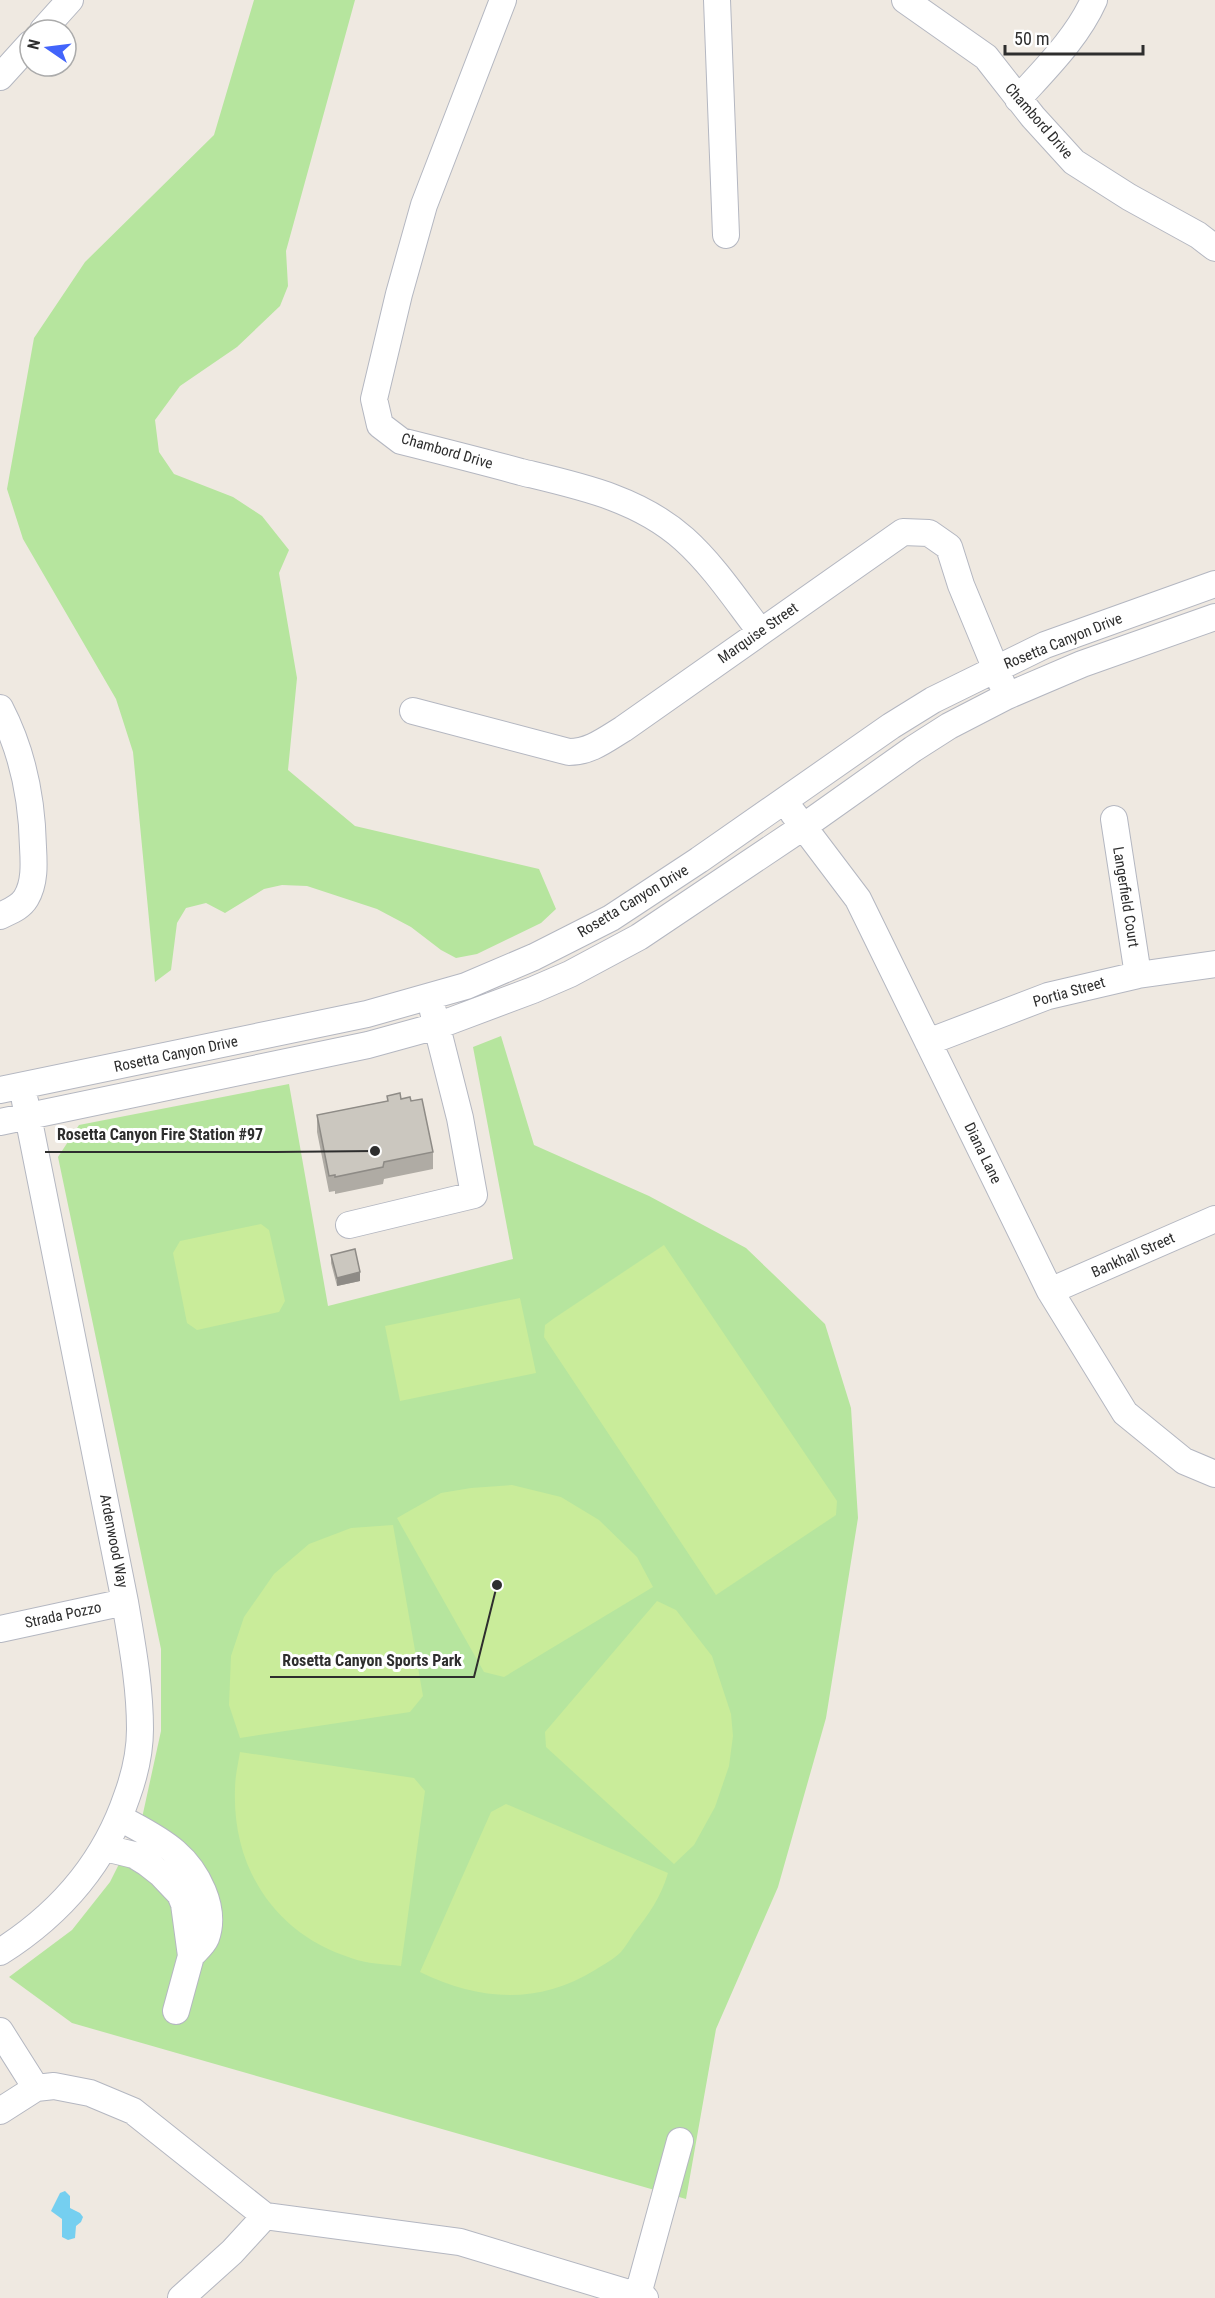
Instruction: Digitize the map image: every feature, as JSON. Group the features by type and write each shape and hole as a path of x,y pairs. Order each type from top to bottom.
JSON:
{"street":[{"path":"54,18 70,0"},
{"name":"Chambord Drive","path":"503,0 424,205 399,294 374,399 380,425 401,441 595,490 627,502 656,518 683,538 705,560 760,632"},
{"path":"717,0 726,235"},
{"name":"Chambord Drive","path":"905,0 986,57 1018,99 1074,162 1215,248"},
{"path":"1018,99 1060,53 1088,14 1094,0"},
{"path":"0,77 18,57"},
{"name":"Marquise Street","path":"413,711 568,752 581,752 596,746 623,729 903,532 929,533 949,547 961,585 1007,696"},
{"name":"Rosetta Canyon Drive","path":"11,1088 368,1014 466,986 534,957 611,918 699,860 891,726 933,700 1045,645 1215,584"},
{"name":"Rosetta Canyon Drive","path":"0,1122 368,1045 437,1026 533,990 570,974 639,937 803,827 913,749 1007,696 1082,664 1215,617"},
{"path":"0,708 19,752 28,788 34,866 31,888 26,899 17,908 0,916"},
{"name":"Diana Lane","path":"784,801 858,899 1050,1291 1125,1413 1184,1461 1215,1474"},
{"name":"Langerfield Court","path":"1114,819 1138,975"},
{"name":"Portia Street","path":"928,1042 1047,996 1138,975 1215,964"},
{"path":"349,1225 474,1195 460,1118 429,996"},
{"name":"Ardenwood Way","path":"0,1952 50,1917 88,1875 120,1818 138,1762 140,1730 138,1685 125,1602 28,1116 11,1088"},
{"name":"Bankhall Street","path":"1050,1291 1215,1219"},
{"name":"Strada Pozzo","path":"0,1629 125,1602"},
{"path":"120,1818 176,1852 194,1873 207,1903 210,1924 205,1941 191,1956"},
{"path":"105,1848 134,1855 161,1874 180,1894 184,1904 191,1956 176,2011"},
{"path":"0,2031 36,2088"},
{"path":"0,2111 36,2088 54,2086 90,2093 133,2111 265,2216 460,2242 573,2288 640,2297 680,2141"},
{"path":"181,2298 232,2252 265,2216"}],"green space":[{"path":"254,0 355,0 286,251 288,286 280,306 237,347 180,386 155,420 159,452 174,474 233,497 262,516 289,550 279,573 297,678 288,770 355,826 539,869 556,909 541,923 477,954 456,958 441,950 411,927 377,909 307,886 282,885 264,889 225,913 206,903 186,908 177,923 171,970 155,982 133,752 116,699 23,539 7,489 34,338 85,262 214,135"},
{"path":"501,1036 534,1145 649,1196 746,1248 825,1324 851,1408 858,1518 826,1718 778,1887 716,2029 686,2199 72,2023 9,1977 72,1930 110,1882 142,1818 161,1731 161,1649 58,1157 79,1125 289,1084 328,1306 513,1259 473,1047"},
{"path":"261,1224 269,1230 285,1301 279,1312 197,1330 187,1323 173,1253 180,1241"},
{"path":"664,1245 837,1501 836,1515 716,1595 544,1337 545,1325"},
{"path":"520,1298 536,1373 400,1401 385,1326"},
{"path":"512,1485 561,1497 599,1520 637,1557 653,1587 504,1677 484,1672 397,1518 441,1493"},
{"path":"393,1525 423,1696 410,1712 240,1738 229,1705 231,1656 244,1617 274,1574 309,1544 351,1528"},
{"path":"657,1601 676,1610 712,1656 731,1714 733,1736 729,1766 715,1807 694,1845 674,1864 546,1747 545,1732"},
{"path":"240,1752 414,1778 425,1791 401,1966 357,1960 324,1947 300,1933 280,1915 263,1894 250,1871 241,1845 236,1818 235,1784"},
{"path":"506,1804 668,1873 654,1905 618,1955 574,1981 530,1994 508,1995 464,1989 420,1972 491,1812"}],"water":[{"path":"65,2191 70,2196 70,2208 83,2217 76,2226 75,2238 68,2240 62,2237 62,2219 51,2211 60,2193"}],"building":[{"path":"400,1093 401,1099 410,1097 411,1101 422,1099 433,1152 384,1162 383,1167 335,1177 335,1175 329,1176 317,1115 388,1101 387,1096"},
{"path":"355,1249 360,1272 337,1278 331,1255"}],"place":[{"name":"Rosetta Canyon Fire Station #97","path":"375,1151"},
{"name":"Rosetta Canyon Sports Park","path":"497,1585"}]}
